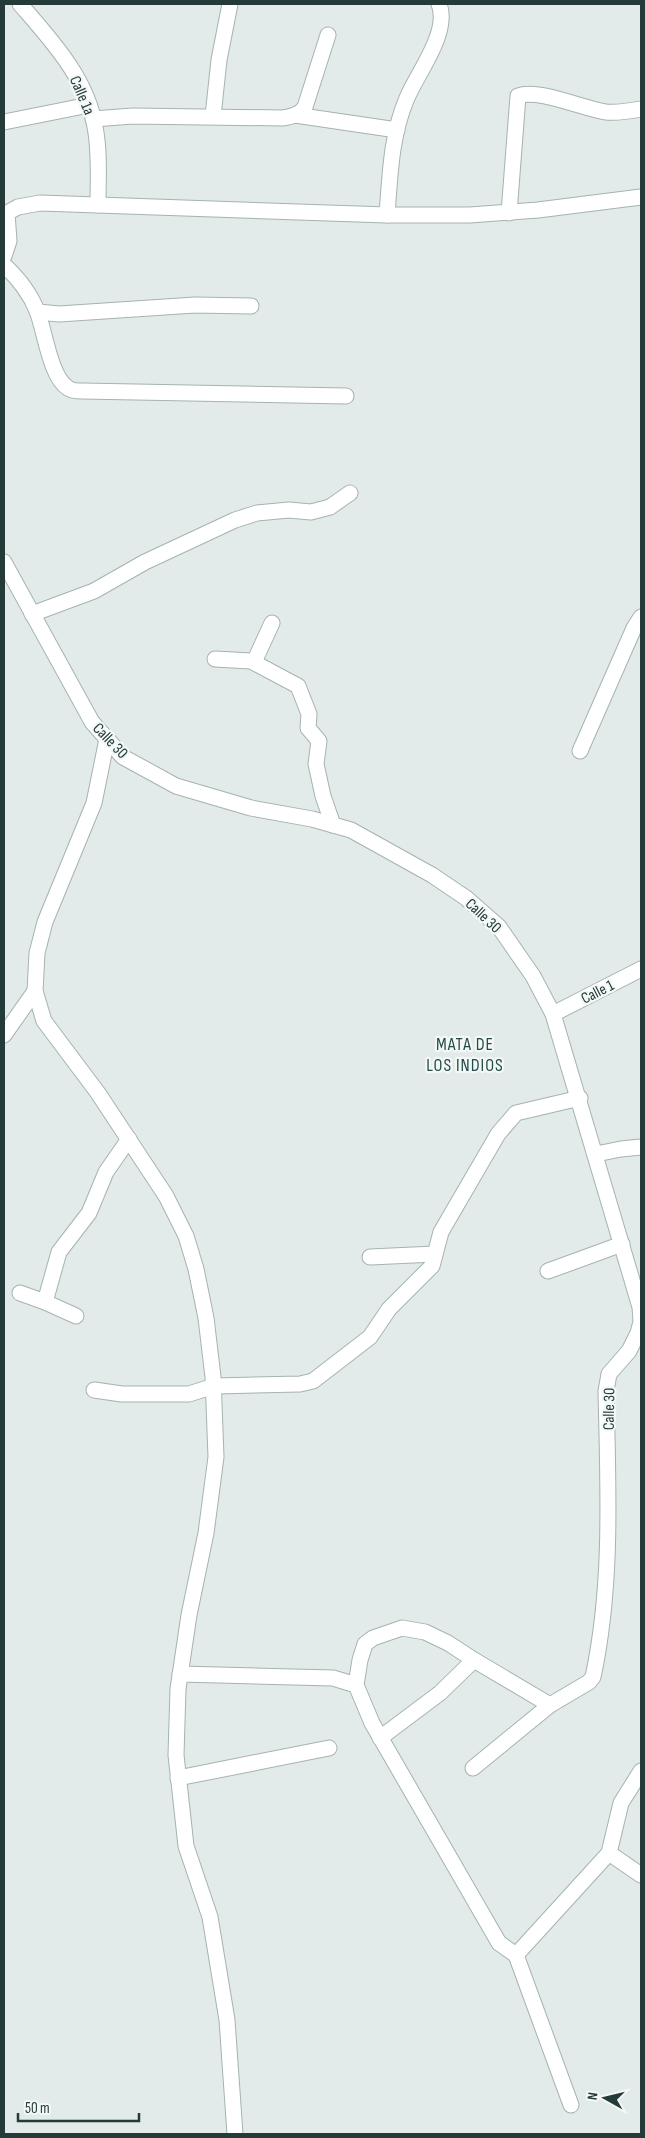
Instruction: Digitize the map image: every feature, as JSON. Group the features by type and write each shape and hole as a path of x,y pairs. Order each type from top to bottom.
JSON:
{"street":[{"name":"Calle 1a","path":"20,4 59,50 72,70 91,112 97,145 98,205"},
{"path":"213,116 219,60 230,4"},
{"path":"387,214 391,161 397,130 407,97 442,25 442,14 439,4"},
{"path":"4,122 91,112 133,116 282,118 295,115 300,113 305,107 328,35"},
{"path":"509,213 518,96 539,95 605,112 641,110"},
{"path":"295,115 397,130"},
{"path":"4,256 9,241 7,206 18,207 40,203 470,215 509,213 641,197"},
{"path":"4,265 17,277 38,312 59,380 69,389 82,391 346,396"},
{"path":"38,312 59,314 196,305 251,306"},
{"path":"32,614 94,591 144,562 236,520 265,512 289,510 311,512 330,507 350,493"},
{"name":"Calle 30","path":"4,562 92,722 123,757 176,786 251,808 351,830 432,875 473,904 499,926 533,976 554,1014 640,1307 641,1322 629,1351 609,1374 606,1391 609,1498 603,1619 592,1677 589,1682 550,1705 473,1768"},
{"path":"580,751 634,628 641,617"},
{"path":"254,662 272,623"},
{"path":"214,659 254,662 298,686 309,714 308,728 319,741 316,764 323,796 333,825"},
{"path":"107,739 94,803 46,922 37,954 35,991 44,1021 129,1139 166,1196 186,1236 196,1270 206,1318 214,1386 216,1457 206,1533 180,1674 176,1755 186,1846 210,1916 227,2020 236,2134"},
{"name":"Calle 1","path":"554,1014 641,969"},
{"path":"4,1035 10,1014 35,991"},
{"path":"94,1390 122,1394 189,1394 214,1386 300,1384 313,1381 370,1337 389,1309 432,1266 441,1232 498,1134 516,1113 544,1108 580,1098"},
{"path":"45,1302 59,1252 89,1213 106,1172 129,1139"},
{"path":"596,1154 641,1147"},
{"path":"548,1271 622,1244"},
{"path":"370,1257 435,1254"},
{"path":"20,1293 76,1316"},
{"path":"550,1705 448,1643 425,1632 402,1628 373,1638 365,1644 360,1660 356,1685 372,1723 499,1943 516,1955 571,2105"},
{"path":"380,1738 440,1693 474,1660"},
{"path":"180,1674 333,1678 356,1685"},
{"path":"178,1778 329,1748"},
{"path":"516,1955 610,1853 621,1803 641,1771"},
{"path":"610,1853 641,1875"}],"district":[{"name":"MATA DE LOS INDIOS","path":"465,1054"}]}
